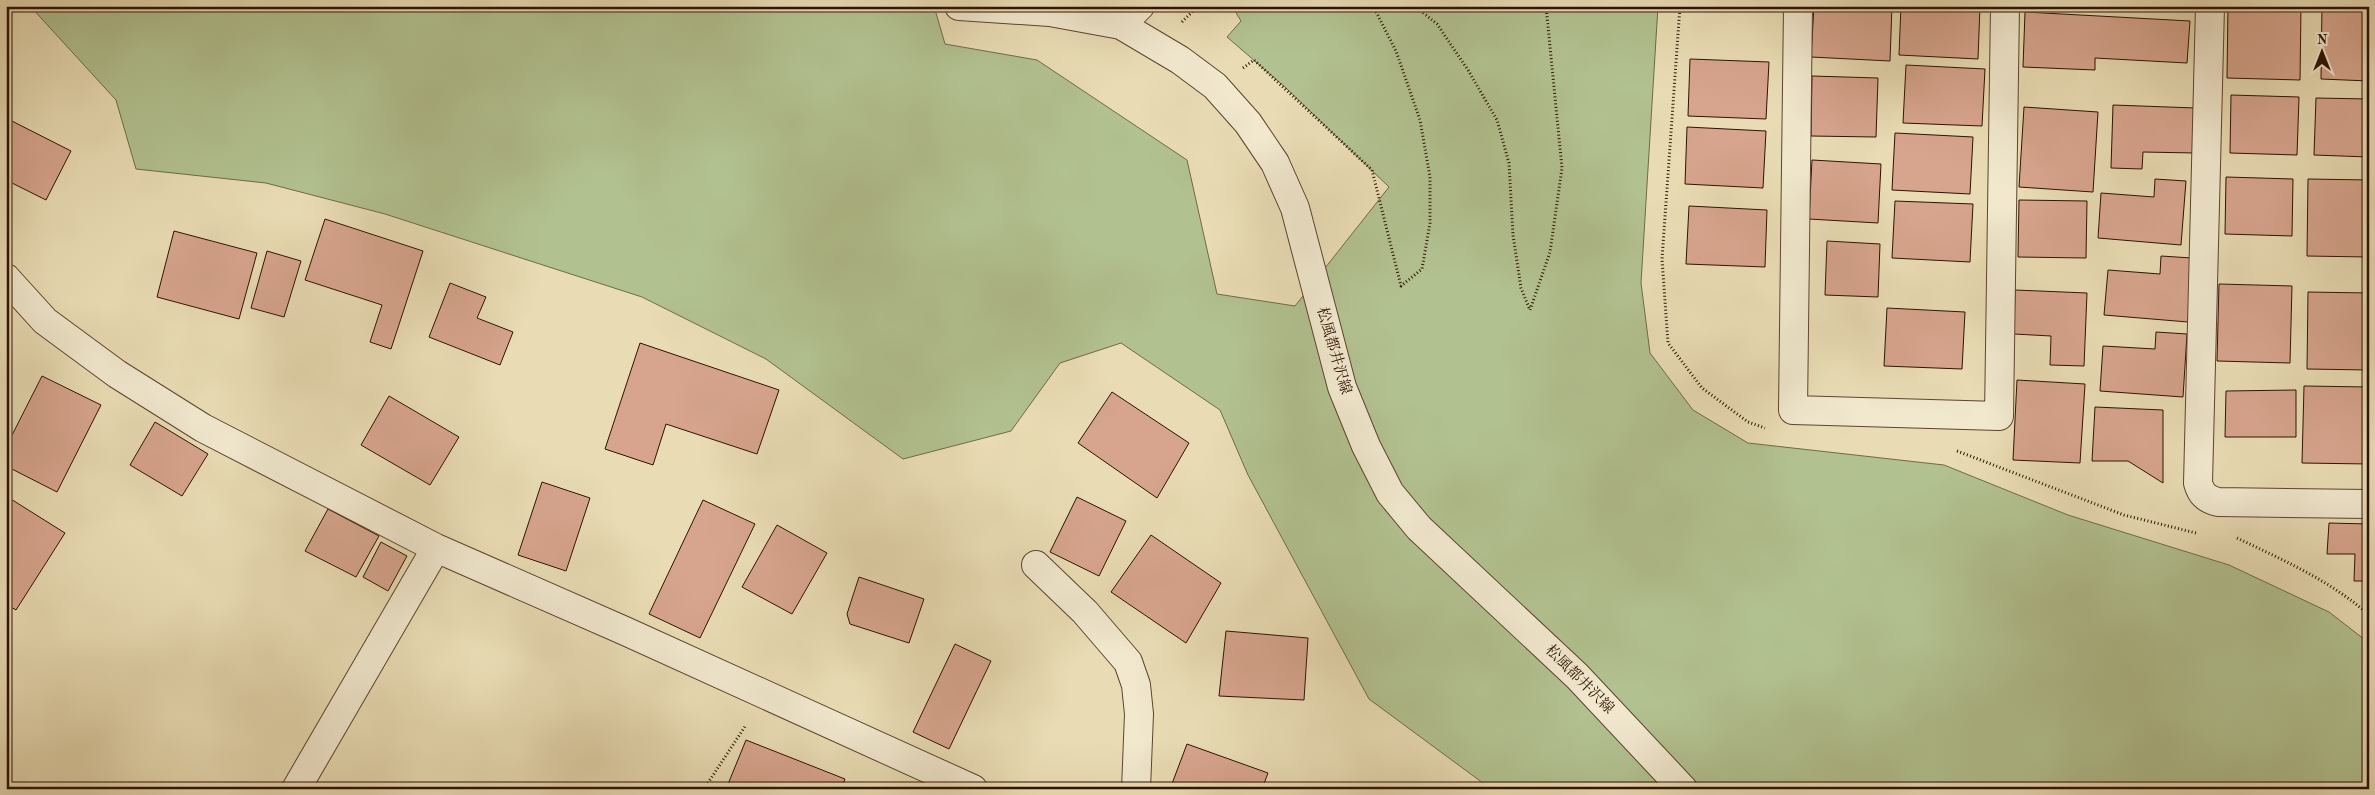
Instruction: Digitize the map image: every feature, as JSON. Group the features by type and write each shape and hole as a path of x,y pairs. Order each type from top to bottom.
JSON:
{"street":[{"name":"松風都井沢線","path":"959,6 1131,16 1180,60 1215,86 1248,123 1275,163 1295,208 1342,387 1366,446 1390,492 1419,528 1577,676 1683,789"},
{"path":"1798,6 1793,410 1999,416 2005,6"},
{"path":"2210,6 2198,483 2201,492 2209,500 2218,502 2369,504"},
{"path":"6,278 45,321 133,384 203,428 436,548 766,694 937,782 973,789"},
{"path":"296,789 436,548"},
{"path":"1036,564 1085,612 1128,662 1136,685 1139,714 1136,789"}],"path":[{"path":"1215,86 1254,60 1372,170 1401,286 1422,269 1430,223 1430,177 1420,120 1396,51 1373,6"},
{"path":"1415,6 1437,24 1468,70 1497,120 1509,163 1514,235 1521,288 1530,310 1550,252 1562,168 1546,6"},
{"path":"704,789 766,694"}],"green space":[{"path":"30,6 934,6 945,44 1037,60 1187,160 1217,294 1295,306 1389,187 1286,88 1227,37 1241,21 1232,6 1658,6 1641,283 1650,353 1693,410 1748,443 1944,465 2068,515 2229,565 2329,612 2369,643 2369,789 1491,789 1369,699 1248,475 1220,410 1121,343 1060,363 1011,431 903,459 766,359 642,297 385,214 266,183 136,169 116,100"}],"building":[{"path":"1814,6 1892,6 1890,61 1811,57"},
{"path":"1901,6 1980,6 1978,59 1899,55"},
{"path":"2228,6 2301,6 2300,80 2227,78"},
{"path":"2322,6 2369,6 2369,81 2321,79"},
{"path":"2025,12 2190,21 2187,63 2095,58 2095,70 2023,67"},
{"path":"1690,59 1769,62 1766,119 1688,116"},
{"path":"1906,65 1985,69 1982,126 1903,123"},
{"path":"1812,76 1878,78 1876,137 1811,136"},
{"path":"2231,95 2299,97 2297,155 2230,153"},
{"path":"2316,98 2369,99 2369,157 2314,155"},
{"path":"2113,105 2196,108 2195,153 2143,152 2142,169 2111,168"},
{"path":"2024,107 2098,112 2093,192 2019,187"},
{"path":"6,118 71,151 46,200 6,180"},
{"path":"1687,127 1766,131 1763,188 1685,184"},
{"path":"1895,133 1973,137 1970,194 1892,190"},
{"path":"1812,160 1881,164 1878,223 1809,219"},
{"path":"2226,177 2293,179 2292,236 2225,234"},
{"path":"2155,179 2186,181 2181,245 2098,238 2101,193 2154,197"},
{"path":"2308,179 2369,180 2369,257 2307,256"},
{"path":"2019,200 2087,201 2086,258 2018,257"},
{"path":"1895,201 1973,204 1970,262 1892,258"},
{"path":"1689,206 1767,210 1765,267 1686,264"},
{"path":"325,219 423,251 391,349 370,342 382,305 305,280"},
{"path":"174,231 257,253 239,319 157,297"},
{"path":"1827,241 1880,244 1878,297 1825,295"},
{"path":"267,251 301,261 284,317 251,308"},
{"path":"2161,256 2192,258 2188,322 2104,315 2108,270 2160,274"},
{"path":"450,283 486,297 477,318 513,332 500,365 429,337"},
{"path":"2219,284 2292,286 2290,363 2217,361"},
{"path":"2015,290 2087,293 2084,366 2050,365 2051,336 2014,334"},
{"path":"2308,292 2369,293 2369,370 2307,369"},
{"path":"1887,308 1965,312 1962,369 1884,366"},
{"path":"2156,332 2187,334 2183,397 2100,391 2103,346 2155,349"},
{"path":"640,343 779,390 757,454 666,424 653,465 605,449"},
{"path":"42,376 101,405 57,492 6,466 6,447"},
{"path":"2017,380 2085,384 2080,463 2013,460"},
{"path":"2304,386 2369,387 2369,464 2302,463"},
{"path":"2296,390 2296,437 2225,437 2226,391"},
{"path":"1112,392 1189,443 1157,498 1078,443"},
{"path":"389,396 459,437 430,485 361,445"},
{"path":"2095,407 2163,410 2163,483 2128,461 2092,461"},
{"path":"155,422 208,454 182,496 130,465"},
{"path":"542,482 590,498 566,571 518,555"},
{"path":"6,496 65,533 16,610 6,604"},
{"path":"1077,497 1126,521 1099,576 1050,552"},
{"path":"703,500 755,524 700,638 649,614"},
{"path":"328,509 379,536 356,577 305,551"},
{"path":"2329,523 2369,524 2369,581 2354,581 2355,554 2327,554"},
{"path":"777,525 827,553 792,614 742,587"},
{"path":"1151,535 1221,583 1186,643 1111,592"},
{"path":"381,542 407,556 388,591 363,577"},
{"path":"859,577 924,599 909,643 850,624 847,614"},
{"path":"1226,631 1308,638 1304,700 1219,696"},
{"path":"955,644 991,661 949,749 913,732"},
{"path":"746,740 845,779 841,789 726,789"},
{"path":"1187,744 1268,773 1262,789 1170,789"}]}
